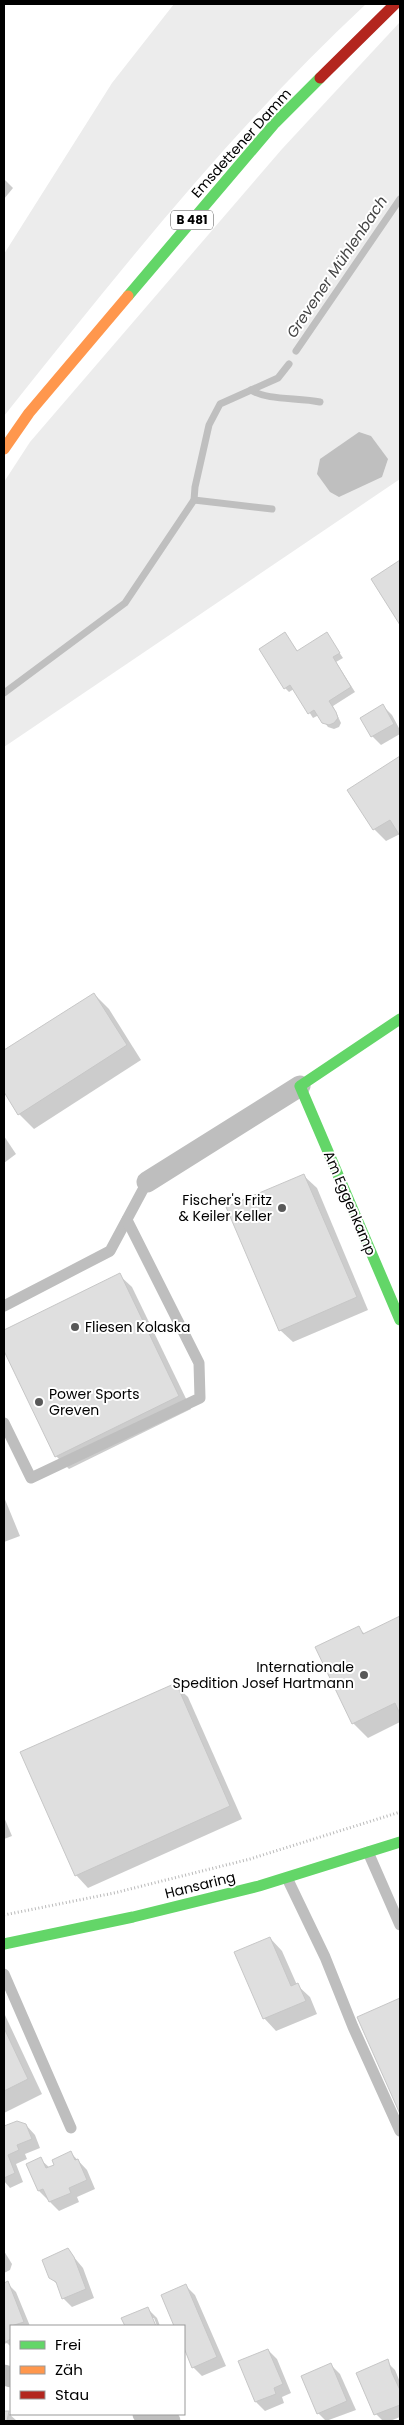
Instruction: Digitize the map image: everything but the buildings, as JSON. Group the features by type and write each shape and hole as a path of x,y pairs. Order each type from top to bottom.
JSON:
{"street":[{"name":"Emsdettener Damm","path":"4,449 29,412 275,123 395,4"},
{"path":"147,1182 300,1086 400,1019"},
{"name":"Am Eggenkamp","path":"300,1086 400,1320"},
{"name":"Hansaring","path":"4,1944 133,1917 287,1878 400,1842"},
{"path":"147,2415 170,2421"}],"lane":[{"path":"4,1306 110,1251 147,1182"},
{"path":"4,1423 31,1478 200,1398 199,1363 127,1220"},
{"path":"368,1852 400,1925"},
{"path":"287,1878 325,1957 360,2044 400,2130"},
{"path":"4,1974 71,2128"}],"path":[{"path":"4,1915 114,1893 241,1861 400,1812"}],"shaded area":[{"path":"174,4 366,4 269,101 178,203 4,416 4,254 112,83"},
{"path":"400,22 400,479 4,747 4,482 30,442 282,149"},
{"path":"359,432 371,436 388,459 382,477 339,497 330,492 317,474 320,459"}],"waterway":[{"name":"Grevener Mühlenbach","path":"296,351 400,199"},
{"name":"Grevener Mühlenbach","path":"4,693 125,603 194,500 195,487 209,425 220,404 278,378 289,364"},
{"path":"251,390 266,396 320,402"},
{"path":"194,500 272,509"}],"traffic: fast":[{"path":"128,296 275,123 320,78"},
{"path":"400,1019 300,1086 400,1320"},
{"path":"4,1944 133,1917 259,1886 400,1842"}],"traffic: slow":[{"path":"4,449 29,413 128,296"}],"traffic: jam":[{"path":"320,78 395,4"}],"place":[{"name":"Fischer's Fritz & Keiler Keller","path":"282,1208"},
{"name":"Fliesen Kolaska","path":"75,1327"},
{"name":"Power Sports Greven","path":"39,1402"},
{"name":"Internationale Spedition Josef Hartmann","path":"364,1675"}]}
